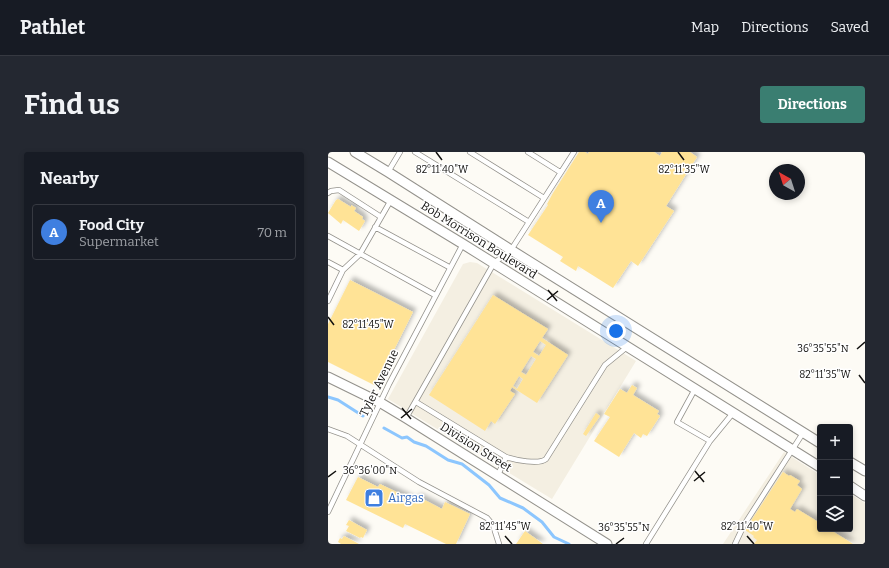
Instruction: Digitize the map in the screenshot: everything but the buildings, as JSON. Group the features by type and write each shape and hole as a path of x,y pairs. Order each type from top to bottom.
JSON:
{"street":[{"name":"Bob Morrison Boulevard","path":"355,152 817,441"},
{"name":"Bob Morrison Boulevard","path":"328,162 494,263 817,465"},
{"name":"Division Street","path":"328,377 381,403 607,544"},
{"path":"853,464 865,471"},
{"path":"853,488 865,496"}],"lane":[{"path":"388,172 400,152"},
{"path":"415,152 529,222"},
{"path":"470,152 544,198"},
{"path":"528,152 560,172"},
{"path":"406,418 494,263 511,250 574,152"},
{"path":"328,193 339,190 381,217"},
{"path":"328,301 343,270 360,254 391,200"},
{"path":"375,227 449,268"},
{"path":"328,236 435,295"},
{"name":"Tyler Avenue","path":"328,512 435,295 463,244"},
{"path":"328,262 343,270"},
{"path":"328,288 333,291"},
{"path":"416,402 506,457 541,462 544,461 605,365 628,347"},
{"path":"695,389 677,422 710,441"},
{"path":"646,544 710,441 733,414"},
{"path":"328,429 347,436 418,482 487,518 493,525 499,544"},
{"path":"735,544 744,525 803,433"},
{"path":"498,475 506,457"}],"shaded area":[{"path":"470,262 477,263 636,361 552,499 388,399 463,264"},
{"path":"784,452 817,473 817,532 853,532 853,496 865,503 865,544 723,544"}],"waterway":[{"path":"328,397 338,400 363,416"},
{"path":"384,428 402,438 407,437 414,442 426,446 448,460 462,464 489,485 500,498 523,508 542,522 554,537 569,544"}],"place":[{"name":"Food City","path":"601,223"},
{"name":"Airgas","path":"374,498"}]}
